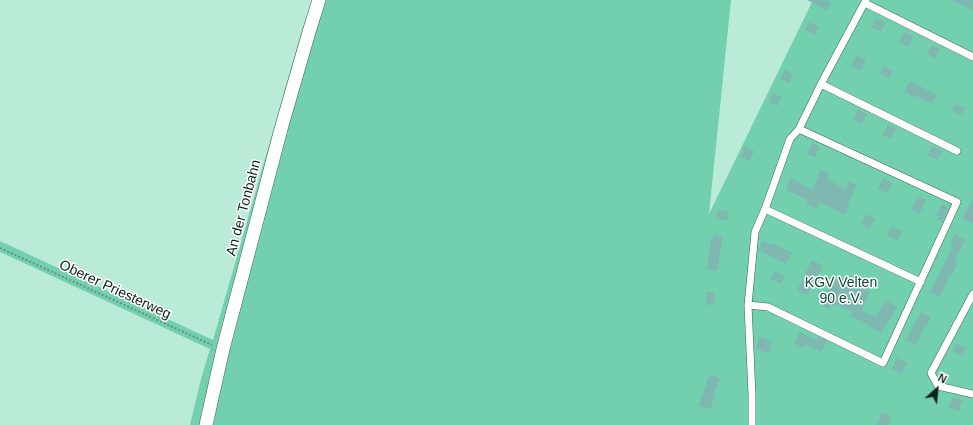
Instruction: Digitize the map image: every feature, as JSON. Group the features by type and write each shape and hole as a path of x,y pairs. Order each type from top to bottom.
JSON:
{"street":[{"name":"An der Tonbahn","path":"206,425 223,349 281,130 308,32 319,0"}],"lane":[{"path":"752,425 748,305 755,232 765,209 790,139 799,129 821,84 866,1 973,57"},
{"path":"821,84 957,152"},
{"path":"748,305 768,307 883,363 957,202 799,129"},
{"path":"765,209 921,282"},
{"path":"973,294 971,302 931,373 938,386 973,394"}],"path":[{"name":"Oberer Priesterweg","path":"0,248 223,349"}],"green space":[{"name":"KGV Velten 90 e.V.","path":"312,0 731,0 709,214 813,0 973,0 973,425 190,425 210,349 0,252 0,241 213,340 302,30"}],"building":[{"path":"807,0 826,0 831,3 827,11"},
{"path":"951,0 973,0 973,11"},
{"path":"876,18 886,22 881,32 872,27"},
{"path":"809,22 819,27 815,35 805,30"},
{"path":"904,32 913,36 908,47 899,42"},
{"path":"932,45 940,49 935,58 927,54"},
{"path":"857,55 866,60 861,71 851,66"},
{"path":"884,66 893,71 889,78 880,73"},
{"path":"785,70 793,74 789,83 780,79"},
{"path":"910,81 937,95 932,104 915,95 914,97 904,92"},
{"path":"773,93 781,97 777,106 769,102"},
{"path":"955,103 965,108 961,115 951,110"},
{"path":"858,109 867,114 862,124 853,119"},
{"path":"888,125 896,129 891,139 883,135"},
{"path":"812,143 820,147 815,157 807,154"},
{"path":"932,146 942,151 937,160 928,155"},
{"path":"745,147 754,151 750,161 740,157"},
{"path":"821,169 830,174 827,179 845,189 849,181 857,185 847,205 849,206 845,215 819,202 816,209 806,204 808,200 786,190 791,178 812,190"},
{"path":"883,178 892,183 887,193 878,189"},
{"path":"918,196 926,200 919,214 911,209"},
{"path":"973,198 973,224 962,219"},
{"path":"942,204 949,208 942,222 937,219 939,216 937,215"},
{"path":"719,210 729,212 727,221 716,218"},
{"path":"866,214 875,219 870,229 861,224"},
{"path":"891,226 902,231 898,240 887,235"},
{"path":"954,234 965,240 954,262 957,264 952,275 950,274 940,297 930,293 953,246 950,244"},
{"path":"713,235 723,236 717,271 707,270 711,239 713,239"},
{"path":"762,242 774,244 792,253 786,264 758,250"},
{"path":"812,260 823,266 807,295 797,290"},
{"path":"775,271 784,276 781,284 771,279"},
{"path":"838,276 870,292 862,310 876,317 886,300 897,307 881,333 858,319 857,320 850,316 852,312 836,304 834,307 831,305 829,309 821,305 835,278 837,279"},
{"path":"707,292 715,292 714,304 706,305"},
{"path":"921,312 931,317 916,345 906,340"},
{"path":"800,332 816,340 819,337 827,341 821,352 805,344 803,348 794,343"},
{"path":"759,337 772,341 769,353 756,349"},
{"path":"957,343 966,348 962,356 953,351"},
{"path":"897,358 907,363 902,374 892,369"},
{"path":"709,375 720,378 715,390 711,409 699,406"},
{"path":"953,397 962,400 959,411 949,407"},
{"path":"881,413 891,416 889,425 877,425"}]}
